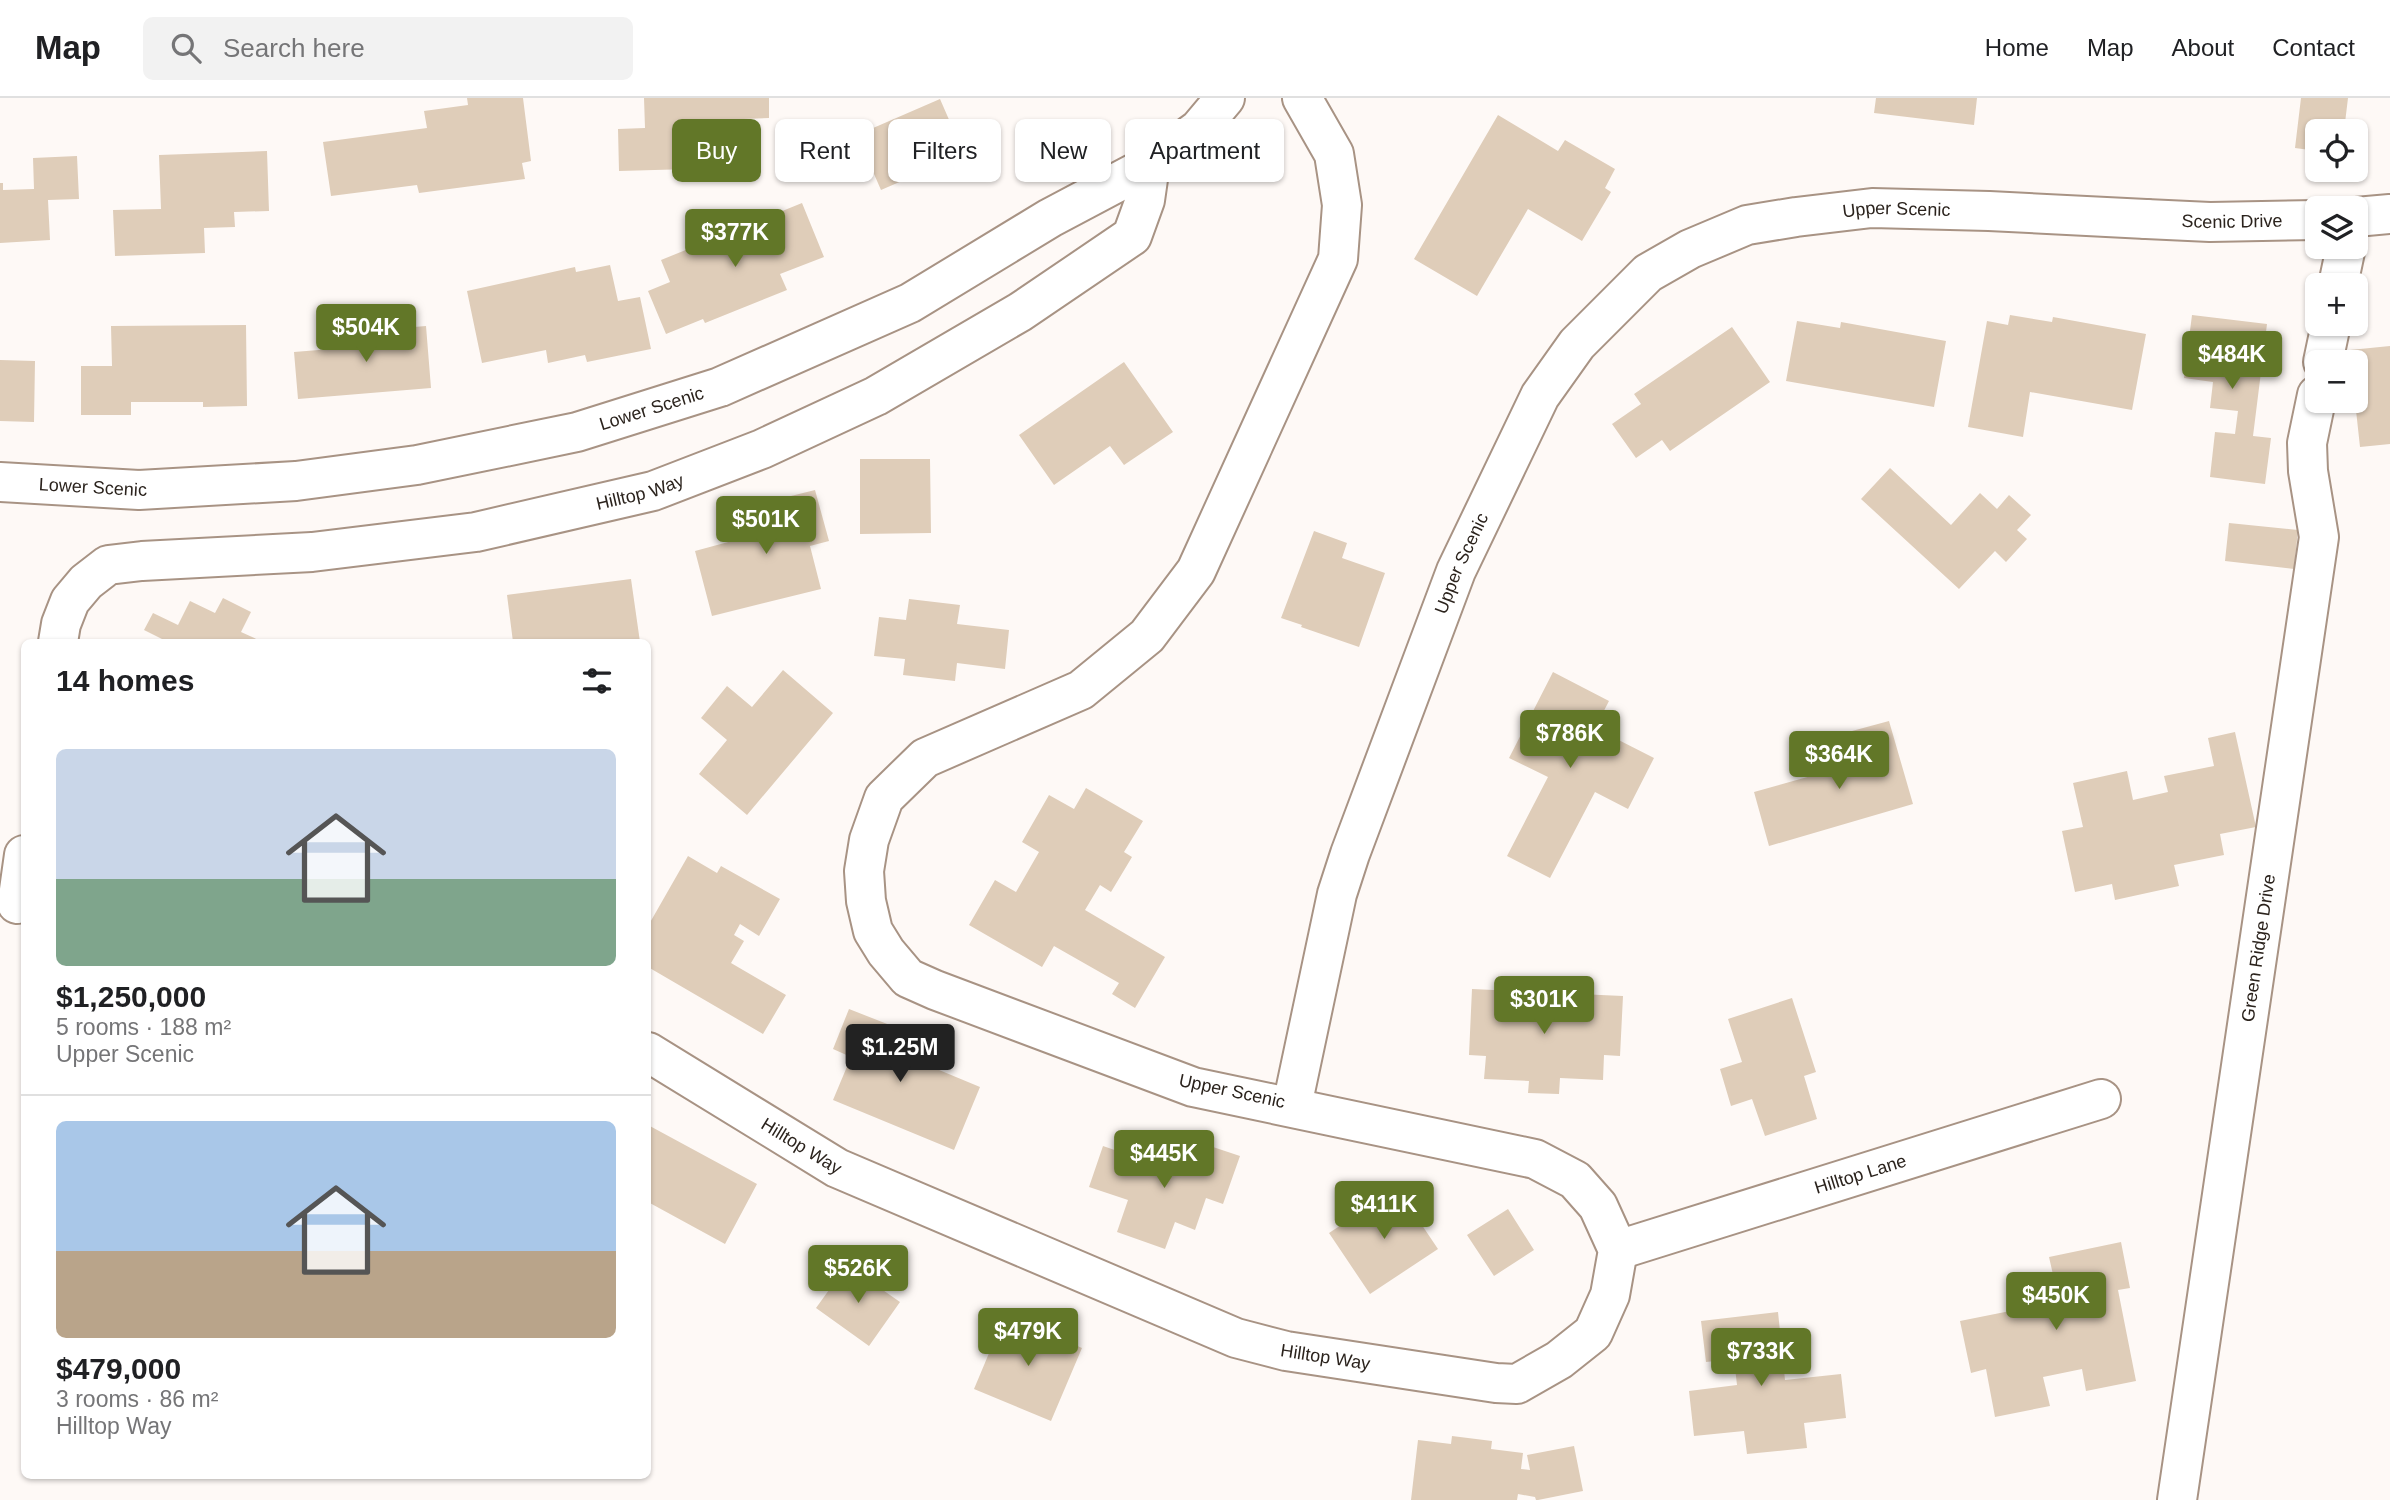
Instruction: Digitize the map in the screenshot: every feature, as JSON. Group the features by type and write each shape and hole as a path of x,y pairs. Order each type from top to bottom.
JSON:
{"street":[{"name":"Lower Scenic","path":"1207,119 1225,98"},
{"name":"Upper Scenic","path":"1302,98 1334,154 1342,205 1338,259 1196,572 1147,636 1081,690 925,758 901,779 884,798 869,840 864,871 866,901 873,931 886,952 908,978 1193,1087 1292,1106 1337,894 1350,854 1451,584 1540,396 1577,344 1648,273 1690,249 1747,225 1872,208 2146,219"},
{"name":"Lower Scenic","path":"0,482 139,490 296,481 417,465 577,432 720,387 910,303 1050,218 1125,178"},
{"name":"Hilltop Way","path":"58,639 61,624 71,601 86,582 108,565 312,552 476,532 653,491 762,449 876,396 1020,312 1132,236 1145,200 1148,182"},
{"path":"2368,216 2390,214"},
{"name":"Scenic Drive","path":"2146,219 2210,222 2305,220"},
{"name":"Green Ridge Drive","path":"2177,1500 2319,537 2308,471 2314,413"},
{"path":"17,904 21,876"},
{"name":"Hilltop Way","path":"651,1054 837,1168 1236,1338 1286,1351 1517,1384 1559,1360 1592,1332 1610,1295 1618,1250"},
{"name":"Hilltop Lane","path":"1618,1250 2101,1099"},
{"path":"1292,1106 1535,1159 1575,1180 1598,1206 1618,1250"}],"building":[{"path":"467,98 523,98 531,161 522,163 525,179 419,193 417,185 331,196 323,142 427,128 424,111 468,105"},
{"path":"644,98 769,98 769,118 672,119 672,170 619,171 618,129 645,128"},
{"path":"1876,98 1977,98 1974,125 1874,113"},
{"path":"2301,98 2348,98 2345,119 2305,119 2305,149 2295,148"},
{"path":"940,99 949,119 894,119"},
{"path":"1498,115 1558,151 1565,140 1615,169 1605,188 1611,192 1582,241 1528,209 1477,296 1414,259"},
{"path":"888,122 888,182 899,182 881,190 874,174 874,128"},
{"path":"267,151 269,211 234,212 235,227 204,228 205,253 115,256 113,210 161,209 159,155"},
{"path":"77,156 79,199 48,200 50,240 0,243 0,183 3,183 3,190 34,189 33,158"},
{"path":"802,203 824,257 780,274 787,290 705,323 703,319 666,334 648,291 670,282 661,260"},
{"path":"610,265 618,301 640,297 651,349 587,362 585,355 548,363 546,350 482,363 467,291 575,267 576,272"},
{"path":"2010,315 2052,322 2053,317 2146,334 2132,410 2030,392 2023,437 1968,427 1987,321 2008,325"},
{"path":"2192,315 2267,324 2253,436 2271,438 2265,484 2210,477 2215,432 2235,434 2238,411 2210,408 2213,382 2184,378"},
{"path":"1797,321 1840,328 1841,322 1946,341 1934,407 1786,381"},
{"path":"246,325 247,406 203,407 203,402 131,402 131,415 81,415 81,366 112,366 111,326"},
{"path":"426,326 431,388 298,399 294,352 331,349 330,334"},
{"path":"1732,327 1770,382 1670,451 1662,440 1636,458 1612,424 1641,404 1634,394"},
{"path":"2390,346 2390,444 2360,447 2356,413 2368,413 2368,350 2350,350"},
{"path":"0,360 35,361 34,422 0,421"},
{"path":"1124,362 1173,432 1124,465 1110,446 1054,485 1019,435"},
{"path":"860,459 930,459 931,533 860,534"},
{"path":"1890,468 1951,525 1980,493 1997,509 2009,495 2031,515 2017,530 2027,539 2006,562 1995,551 1959,589 1861,499"},
{"path":"815,490 829,541 810,546 821,589 712,616 695,551 754,535 747,507"},
{"path":"2229,523 2298,530 2294,569 2225,561"},
{"path":"1314,531 1347,543 1342,558 1385,573 1359,647 1281,618"},
{"path":"631,579 640,639 513,639 507,595"},
{"path":"223,598 251,612 241,632 256,639 162,639 144,630 153,613 178,625 190,601 215,613"},
{"path":"909,599 960,605 957,624 1009,630 1005,669 957,663 955,681 903,675 905,659 874,656 879,617 906,620"},
{"path":"783,670 833,713 747,815 699,774 727,740 701,718 727,686 752,707"},
{"path":"1553,672 1609,701 1595,728 1654,758 1628,809 1595,792 1550,878 1507,856 1548,777 1509,758"},
{"path":"1889,721 1913,804 1769,846 1754,792 1861,762 1852,731"},
{"path":"2235,732 2256,827 2220,834 2224,855 2174,865 2179,886 2115,900 2112,884 2075,892 2062,831 2083,827 2073,783 2127,771 2133,800 2168,792 2164,776 2214,766 2208,738"},
{"path":"1086,788 1143,821 1124,852 1132,857 1111,892 1100,885 1085,910 1165,957 1135,1008 1112,994 1119,983 1054,946 1042,967 969,925 995,880 1016,892 1039,852 1022,842 1049,795 1074,809"},
{"path":"688,856 717,873 721,866 780,899 759,936 740,924 734,935 744,941 731,963 786,995 763,1034 651,969 651,921"},
{"path":"1472,989 1623,996 1620,1056 1604,1055 1603,1080 1560,1078 1559,1094 1528,1093 1529,1081 1484,1079 1486,1056 1469,1055"},
{"path":"1792,998 1816,1072 1804,1076 1817,1119 1765,1136 1752,1099 1731,1106 1720,1069 1742,1062 1728,1019"},
{"path":"849,1009 900,1029 891,1050 980,1087 954,1150 833,1100 851,1057 833,1049"},
{"path":"651,1127 757,1184 725,1244 651,1204"},
{"path":"1192,1140 1240,1156 1223,1204 1206,1198 1195,1230 1175,1222 1165,1249 1117,1232 1128,1200 1089,1187 1103,1146 1181,1173"},
{"path":"1397,1188 1438,1249 1370,1294 1329,1233"},
{"path":"1508,1209 1534,1250 1494,1276 1467,1235"},
{"path":"2121,1242 2130,1288 2118,1290 2136,1381 2086,1391 2082,1369 2043,1377 2050,1406 1995,1417 1986,1369 1971,1373 1960,1321 2015,1310 2011,1288 2054,1279 2049,1257"},
{"path":"847,1265 900,1302 869,1346 816,1308"},
{"path":"1778,1312 1785,1380 1841,1374 1846,1418 1804,1423 1807,1448 1747,1454 1744,1431 1694,1436 1689,1391 1737,1385 1734,1359 1706,1362 1701,1321"},
{"path":"1005,1315 1082,1348 1051,1421 974,1389"},
{"path":"1452,1436 1492,1441 1491,1449 1523,1453 1521,1469 1530,1470 1527,1455 1574,1446 1583,1491 1538,1500 1518,1494 1517,1500 1411,1500 1418,1440 1451,1444"}]}
